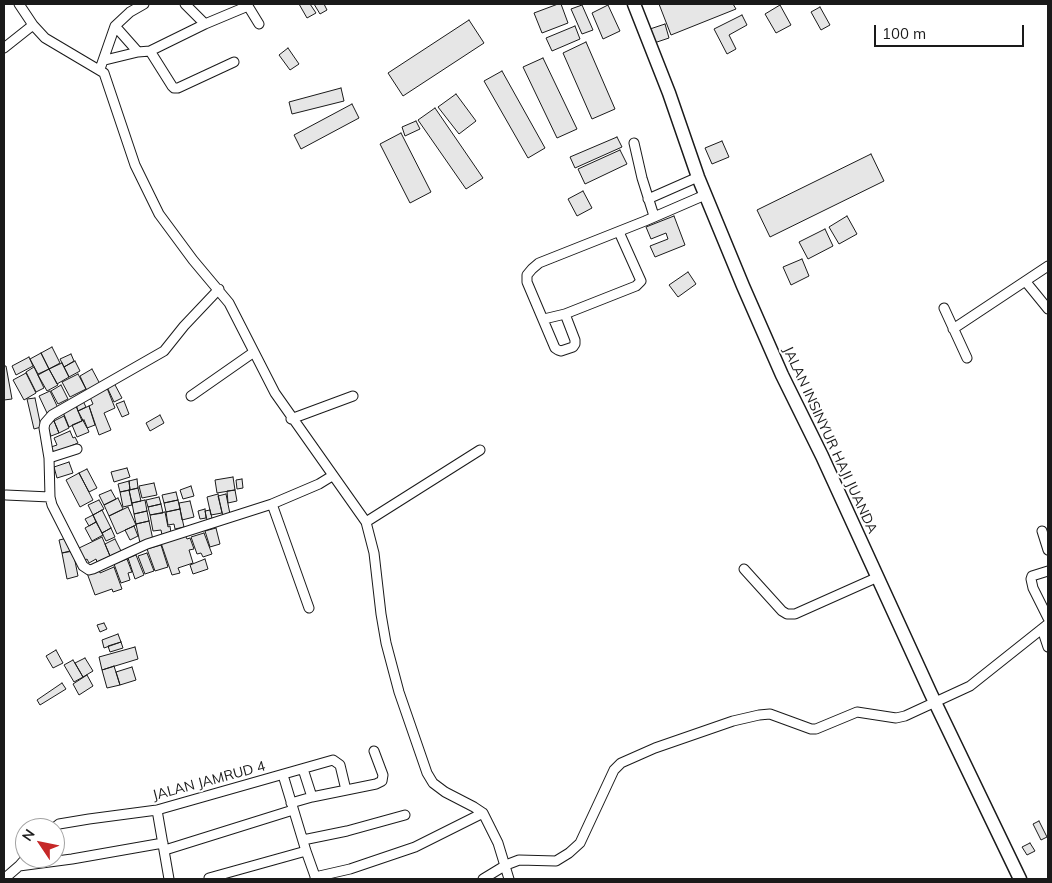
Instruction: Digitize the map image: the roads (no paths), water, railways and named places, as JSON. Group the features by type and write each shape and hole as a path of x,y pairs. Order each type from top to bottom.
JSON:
{"main road":[{"name":"JALAN INSINYUR HAJI JUANDA","path":"634,4 669,93 698,177 743,286 779,367 1020,879"}],"street":[{"path":"20,4 33,25 45,38 100,70 107,78 135,165 159,214 232,308 275,394 366,522 374,553 386,643 399,692 427,773 433,783 445,792 474,807 483,814 498,843 509,879"},
{"path":"100,70 105,60 115,26 130,12 144,4"},
{"path":"185,4 205,24"},
{"path":"105,60 150,51 248,5 259,24"},
{"path":"4,48 33,25"},
{"path":"115,26 138,52"},
{"path":"150,51 174,88 178,88 234,62"},
{"path":"634,143 639,167 654,216"},
{"path":"648,199 698,177"},
{"path":"565,314 575,344 573,347 561,351 555,348 527,282 527,275 539,263 619,232 705,195"},
{"path":"544,320 565,314 639,284 641,277 619,232"},
{"path":"953,329 1048,266"},
{"path":"1026,282 1048,309"},
{"path":"219,289 184,326 164,351 48,419 44,428 49,458 50,497 52,505 83,566 88,570 147,544 272,504 332,476"},
{"path":"944,308 967,358"},
{"path":"191,396 254,352"},
{"path":"291,419 353,396"},
{"path":"49,458 77,449"},
{"path":"366,522 480,450"},
{"path":"6,495 50,497"},
{"path":"272,504 309,608"},
{"path":"1042,531 1048,550"},
{"path":"744,569 782,611 787,614 794,614 878,577"},
{"path":"1048,571 1030,578 1048,618"},
{"path":"483,879 506,865 519,860 556,861 569,853 580,843 614,770 621,763 655,748 734,721 759,715 770,714 811,729 816,729 857,712 896,718 905,716 970,686 1045,626"},
{"path":"1045,626 1048,647"},
{"path":"65,860 164,846 292,806 312,797 376,784 382,781 383,775 374,751"},
{"name":"JALAN JAMRUD 4","path":"65,825 89,819 157,810 333,760 337,761 340,765 346,790"},
{"path":"303,769 312,797"},
{"path":"283,775 316,878 415,848 483,814"},
{"path":"157,810 169,879"},
{"path":"303,840 347,831 405,815"},
{"path":"207,879 306,851"},
{"path":"4,879 16,868"}]}
